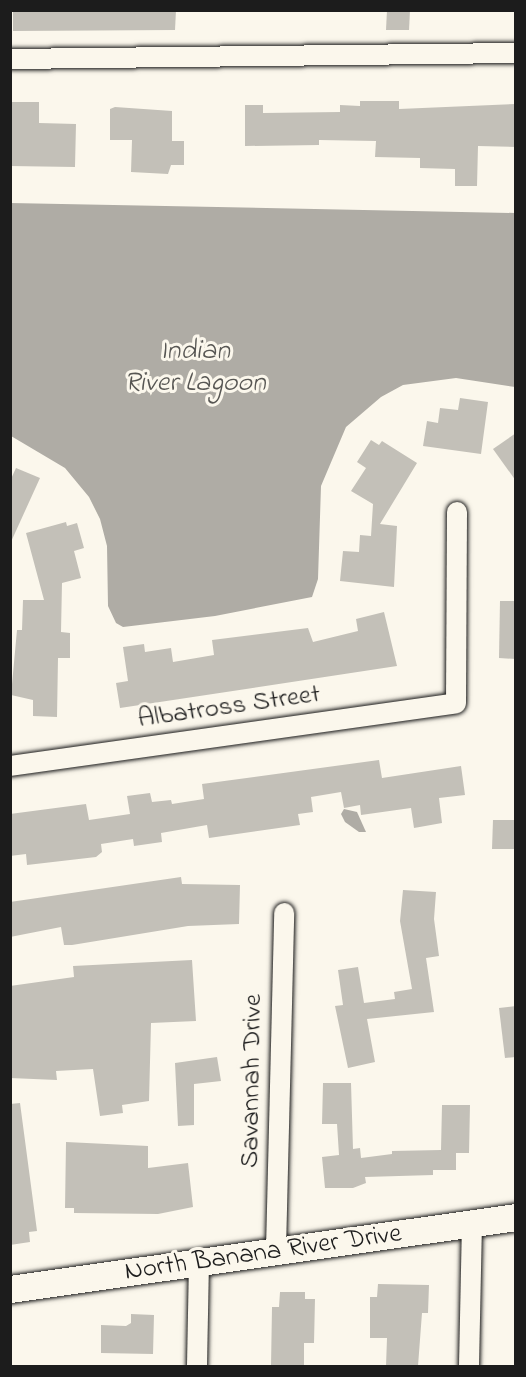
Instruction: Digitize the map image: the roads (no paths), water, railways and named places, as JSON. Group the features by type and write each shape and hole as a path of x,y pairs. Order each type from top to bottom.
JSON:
{"street":[{"path":"10,59 516,54"},
{"name":"Albatross Street","path":"10,766 456,703 457,512"},
{"name":"Savannah Drive","path":"276,1250 284,913"},
{"name":"North Banana River Drive","path":"10,1288 516,1216"},
{"path":"469,1366 472,1223"},
{"path":"197,1366 199,1262"}],"water":[{"name":"Indian River Lagoon","path":"10,203 515,213 515,387 456,378 403,385 381,397 346,427 321,486 318,579 312,597 215,616 123,627 116,623 108,606 107,546 100,519 89,497 65,468 11,436"},
{"path":"344,809 357,812 366,832 359,832 345,822 341,814"}]}
